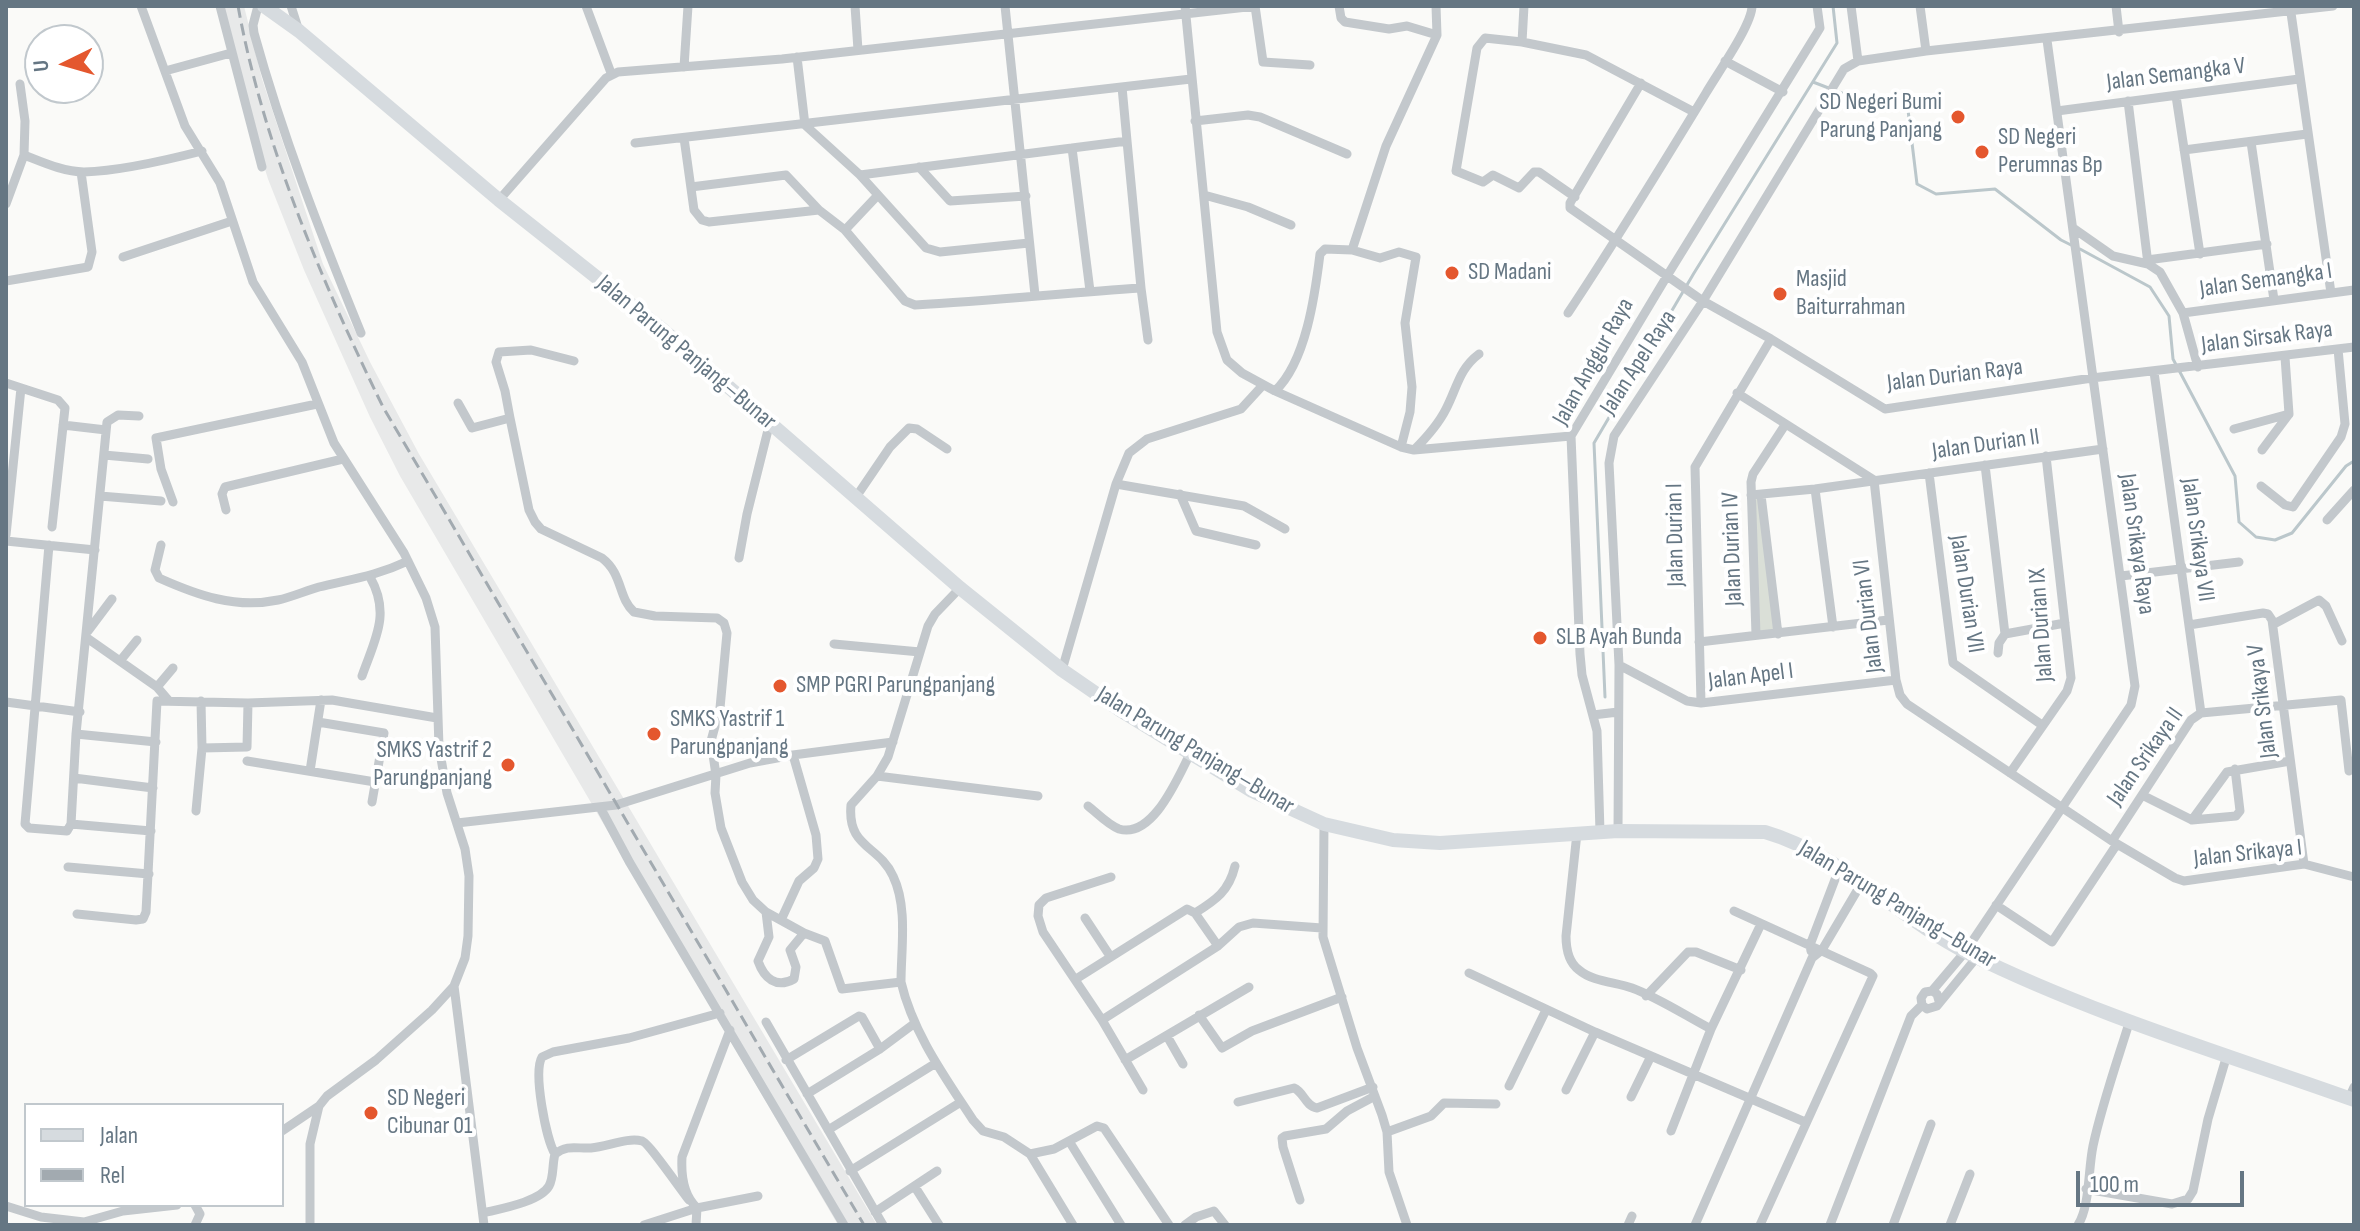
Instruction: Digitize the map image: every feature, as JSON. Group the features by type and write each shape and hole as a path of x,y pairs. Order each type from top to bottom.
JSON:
{"main road":[{"name":"Jalan Parung Panjang–Bunar","path":"264,6 299,31 499,200 663,330 960,588 1062,670 1120,710 1252,791 1324,824 1393,840 1440,843 1618,831 1765,832 1783,837 1839,869 1920,925 1971,954 2090,1007 2352,1095"}],"street":[{"path":"141,6 185,126 220,183 253,282 302,362 317,404 343,459 382,515 426,598 435,627 437,718 444,779 465,849 470,897 465,958 454,986 417,1025 327,1096 319,1106 284,1130"},
{"path":"220,6 262,167"},
{"path":"258,6 254,33 280,126 309,207 361,333"},
{"path":"291,6 299,31"},
{"path":"586,6 611,73"},
{"path":"684,67 688,6"},
{"path":"855,6 858,50"},
{"path":"1005,6 1035,295"},
{"path":"499,200 611,73 797,57 1008,35 1185,11 1255,6 1263,62 1310,65"},
{"path":"1339,6 1345,22 1389,29 1407,26 1437,35"},
{"path":"1352,250 1386,146 1437,35 1436,6"},
{"path":"1522,42 1524,6"},
{"path":"1568,313 1616,241 1725,61 1750,19 1752,6"},
{"name":"Jalan Anggur Raya","path":"1600,832 1597,731 1582,675 1580,654 1571,436 1820,28 1817,6"},
{"path":"1851,6 1858,61 2333,6"},
{"path":"1920,6 1926,51"},
{"path":"2116,6 2119,32"},
{"path":"2290,9 2331,293"},
{"path":"1185,11 1217,332 1222,352 1234,367 1275,391 1414,450 1571,436"},
{"path":"1641,83 1575,197 1536,172 1519,188 1493,175 1483,182 1456,171 1477,48 1485,38 1586,55 1641,83 1694,112"},
{"path":"2047,40 2074,232 2125,261 2148,262 2267,244"},
{"path":"165,71 231,53"},
{"path":"797,57 805,125 860,175 926,248 935,252 1029,243"},
{"path":"1725,61 1783,92"},
{"name":"Jalan Apel Raya","path":"1618,831 1619,665 1609,463 1614,436 1703,301 1844,69 1858,61"},
{"path":"635,143 1191,79"},
{"name":"Jalan Semangka V","path":"2057,111 2299,79"},
{"path":"6,204 24,155 25,121 20,84"},
{"path":"1122,87 1148,340"},
{"path":"2176,96 2200,254"},
{"path":"2128,101 2148,262 2165,279 2183,313 2198,367"},
{"path":"1195,121 1248,115 1260,117 1347,154"},
{"path":"2184,150 2307,134"},
{"path":"684,138 697,215 709,222 819,210"},
{"path":"860,175 1127,141"},
{"path":"2251,142 2274,300"},
{"path":"1072,148 1090,291"},
{"path":"24,155 81,172 202,151"},
{"path":"919,167 950,201 1026,196"},
{"path":"6,281 88,267 92,252 81,172"},
{"path":"691,187 786,175 819,210 845,230 909,303 996,301 1035,295 1141,288"},
{"path":"845,230 878,195"},
{"path":"1204,195 1248,207 1291,225"},
{"name":"Jalan Durian Raya","path":"1575,197 1570,203 1574,213 1703,301 1885,409 2158,371"},
{"path":"123,257 232,221"},
{"name":"Jalan Srikaya Raya","path":"1971,954 1996,905 2131,705 2134,696 2121,576 2074,232"},
{"path":"1275,391 1290,374 1300,345 1313,304 1321,251 1352,250 1380,258 1399,252 1416,257 1405,323 1412,387 1410,412 1401,447"},
{"name":"Jalan Semangka I","path":"2183,313 2354,290"},
{"name":"Jalan Durian I","path":"1701,703 1695,467 1771,339"},
{"name":"Jalan Sirsak Raya","path":"2158,371 2354,347"},
{"path":"2261,486 2285,505 2293,507 2341,437 2345,424 2338,349"},
{"path":"574,361 531,350 499,352 496,362 505,391 529,510 535,522 541,529 611,565 628,607 634,612 655,616 717,618 724,623 727,633 720,708 711,741 721,828 742,882 753,900 766,912 829,946 842,989 901,982"},
{"path":"1414,450 1444,413 1460,372 1479,354"},
{"path":"2262,450 2289,414 2285,357"},
{"name":"Jalan Srikaya VII","path":"2158,371 2180,570 2201,713"},
{"path":"6,383 58,400 65,408 52,527"},
{"path":"1062,670 1123,463 1136,446 1165,432 1233,413 1250,402 1263,385"},
{"path":"21,388 6,538 95,550"},
{"path":"1737,393 1874,480"},
{"path":"458,403 472,428 510,418"},
{"path":"173,502 161,469 156,438 317,404"},
{"path":"2234,429 2289,414"},
{"path":"49,545 25,824 29,828 61,831 70,830 71,824 76,734 107,422 118,415 139,416"},
{"path":"739,558 770,422"},
{"path":"63,425 106,430"},
{"name":"Jalan Durian IV","path":"1756,635 1756,495 1753,474 1785,425"},
{"path":"856,497 890,447 909,428 917,429 947,449"},
{"name":"Jalan Durian II","path":"1756,495 2103,449"},
{"path":"104,455 148,459"},
{"name":"Jalan Durian IX","path":"2010,773 2070,685 2046,456"},
{"path":"226,510 222,494 225,487 343,459"},
{"path":"1985,465 2005,634 1999,643 1998,653"},
{"name":"Jalan Durian VII","path":"1929,473 1953,663 2042,725"},
{"name":"Jalan Durian VI","path":"1874,480 1888,620 1900,695 1907,704 2061,806"},
{"path":"1116,484 1244,506 1285,529"},
{"path":"1815,489 1833,627"},
{"path":"2327,520 2354,490"},
{"path":"1180,494 1196,531 1256,545"},
{"path":"1756,495 1778,634"},
{"path":"100,496 161,501"},
{"path":"161,545 155,570 159,578 187,591 228,602 270,601 370,577 408,561"},
{"path":"2121,576 2239,562"},
{"path":"362,676 380,625 381,613 378,590 370,577"},
{"path":"960,588 935,614 888,757 877,776 851,805 851,823 858,839 894,878 900,902 901,982 915,1023 936,1063 983,1131 1004,1137 1030,1154 1073,1225"},
{"path":"88,635 112,599"},
{"path":"2274,624 2319,600 2326,606 2342,641"},
{"name":"Jalan Srikaya V","path":"2189,625 2263,613 2268,614 2274,624 2304,864"},
{"path":"1699,642 1888,620"},
{"path":"2005,634 2065,623"},
{"path":"88,635 157,687 169,701"},
{"path":"120,661 137,640"},
{"path":"834,644 920,652"},
{"name":"Jalan Apel I","path":"1619,665 1687,701 1701,703 1896,680"},
{"path":"157,687 173,668"},
{"path":"77,914 143,919 146,912 157,701 248,703 321,700 437,718"},
{"path":"310,771 321,700"},
{"name":"Jalan Srikaya II","path":"1996,905 2052,942 2142,795 2191,720 2201,713 2341,700 2349,771"},
{"path":"196,811 202,748 201,701"},
{"path":"6,702 80,712"},
{"path":"202,748 247,747 248,703"},
{"path":"1593,715 1618,712"},
{"path":"318,722 384,733 372,802"},
{"path":"76,734 156,742"},
{"path":"457,823 616,805 750,763 893,742"},
{"path":"1088,806 1115,828 1128,830 1139,827 1166,800 1190,754"},
{"path":"781,920 799,881 814,868 818,859 816,835 793,755"},
{"path":"247,761 375,782"},
{"path":"2192,820 2222,776 2235,769 2290,761"},
{"path":"2142,795 2192,820 2239,814 2235,769"},
{"path":"877,776 1038,796"},
{"path":"74,778 153,788"},
{"name":"Jalan Srikaya I","path":"2061,806 2114,842 2184,881 2304,864 2354,877"},
{"path":"600,807 844,1225"},
{"path":"71,824 151,831"},
{"path":"1324,824 1322,928 1361,1060 1387,1132 1389,1172 1407,1225"},
{"path":"1577,833 1566,951 1577,970 1635,989 1711,1029"},
{"path":"1195,913 1224,893 1232,880 1235,866"},
{"path":"68,867 149,874"},
{"path":"1812,958 1810,945 1839,869"},
{"path":"1111,877 1046,898 1039,905 1038,916 1043,932 1102,1020 1143,1090"},
{"path":"1695,1225 1812,958 1822,950 1861,884"},
{"path":"1076,979 1191,909 1218,946"},
{"path":"1734,911 1870,973 1872,981 1760,1225"},
{"path":"766,912 769,937 758,961 762,971 775,983 785,984 794,979 796,967 790,950 804,933"},
{"path":"1085,918 1110,956"},
{"path":"1102,1020 1218,946 1239,927 1248,924 1322,928"},
{"path":"1671,1131 1711,1029 1761,924"},
{"path":"1646,996 1688,952 1696,952 1741,970"},
{"path":"1922,1005 1921,998 1925,992 1932,991 1971,954"},
{"path":"1922,1005 1932,1009 1971,954"},
{"path":"1469,973 1595,1032 1805,1122"},
{"path":"454,986 484,1225"},
{"path":"1125,1060 1249,987"},
{"path":"1932,991 1939,1001"},
{"path":"1199,1015 1222,1048 1252,1031 1342,997"},
{"path":"1830,1225 1911,1016 1922,1005"},
{"path":"1509,1086 1546,1010"},
{"path":"483,1213 544,1192 552,1178 555,1154 549,1142 538,1071 542,1057 553,1052 629,1038 720,1013"},
{"path":"786,1060 859,1016 880,1049"},
{"path":"2078,1225 2085,1213 2086,1189 2098,1124 2130,1020"},
{"path":"766,1022 883,1225"},
{"path":"807,1094 880,1049 915,1023"},
{"path":"689,1200 681,1171 682,1157 730,1030"},
{"path":"1566,1090 1595,1032"},
{"path":"1167,1036 1183,1064"},
{"path":"2086,1189 2172,1204 2188,1199 2193,1191 2208,1119 2227,1055"},
{"path":"1631,1097 1651,1056"},
{"path":"828,1130 936,1063"},
{"path":"1238,1102 1294,1088 1299,1090 1309,1106 1317,1108 1374,1092"},
{"path":"1300,1200 1282,1138 1330,1127 1374,1092"},
{"path":"850,1171 961,1102"},
{"path":"1387,1132 1431,1116 1444,1103 1496,1104"},
{"path":"310,1225 310,1144 319,1106"},
{"path":"1893,1225 1931,1124"},
{"path":"1030,1154 1048,1152 1097,1126 1104,1128 1168,1225"},
{"path":"555,1154 563,1148 591,1148 642,1141 652,1147 663,1168 697,1208 696,1225"},
{"path":"1069,1141 1121,1225"},
{"path":"875,1212 937,1171"},
{"path":"1950,1225 1970,1174"},
{"path":"915,1187 939,1225"},
{"path":"644,1225 660,1224 697,1208 758,1196"},
{"path":"6,1206 41,1217 84,1222 123,1211 159,1207"},
{"path":"195,1225 200,1214 196,1207"},
{"path":"1185,1225 1196,1217 1214,1211 1225,1225"}],"shaded area":[{"path":"220,6 244,6 262,79 323,264 419,454 877,1225 838,1225 400,476 304,270 268,179"},
{"path":"1751,495 1761,495 1778,634 1756,635"}],"waterway":[{"path":"1605,697 1594,443 1694,273 1837,43 1833,6"},
{"path":"1813,82 1865,102 1908,110 1917,184 1936,194 1995,189 2073,246"},
{"path":"2080,249 2150,287 2169,316 2173,359 2235,476 2239,522 2256,537 2275,540 2292,533 2346,466 2354,461"}],"railway":[{"path":"238,6 263,109 297,211 338,311 383,407 864,1225"}],"place":[{"name":"SD Negeri Bumi Parung Panjang","path":"1958,117"},
{"name":"SD Negeri Perumnas Bp","path":"1982,152"},
{"name":"SD Madani","path":"1452,273"},
{"name":"Masjid Baiturrahman","path":"1780,294"},
{"name":"SLB Ayah Bunda","path":"1540,638"},
{"name":"SMP PGRI Parungpanjang","path":"780,686"},
{"name":"SMKS Yastrif 1 Parungpanjang","path":"654,734"},
{"name":"SMKS Yastrif 2 Parungpanjang","path":"508,765"},
{"name":"SD Negeri Cibunar 01","path":"371,1113"}]}
